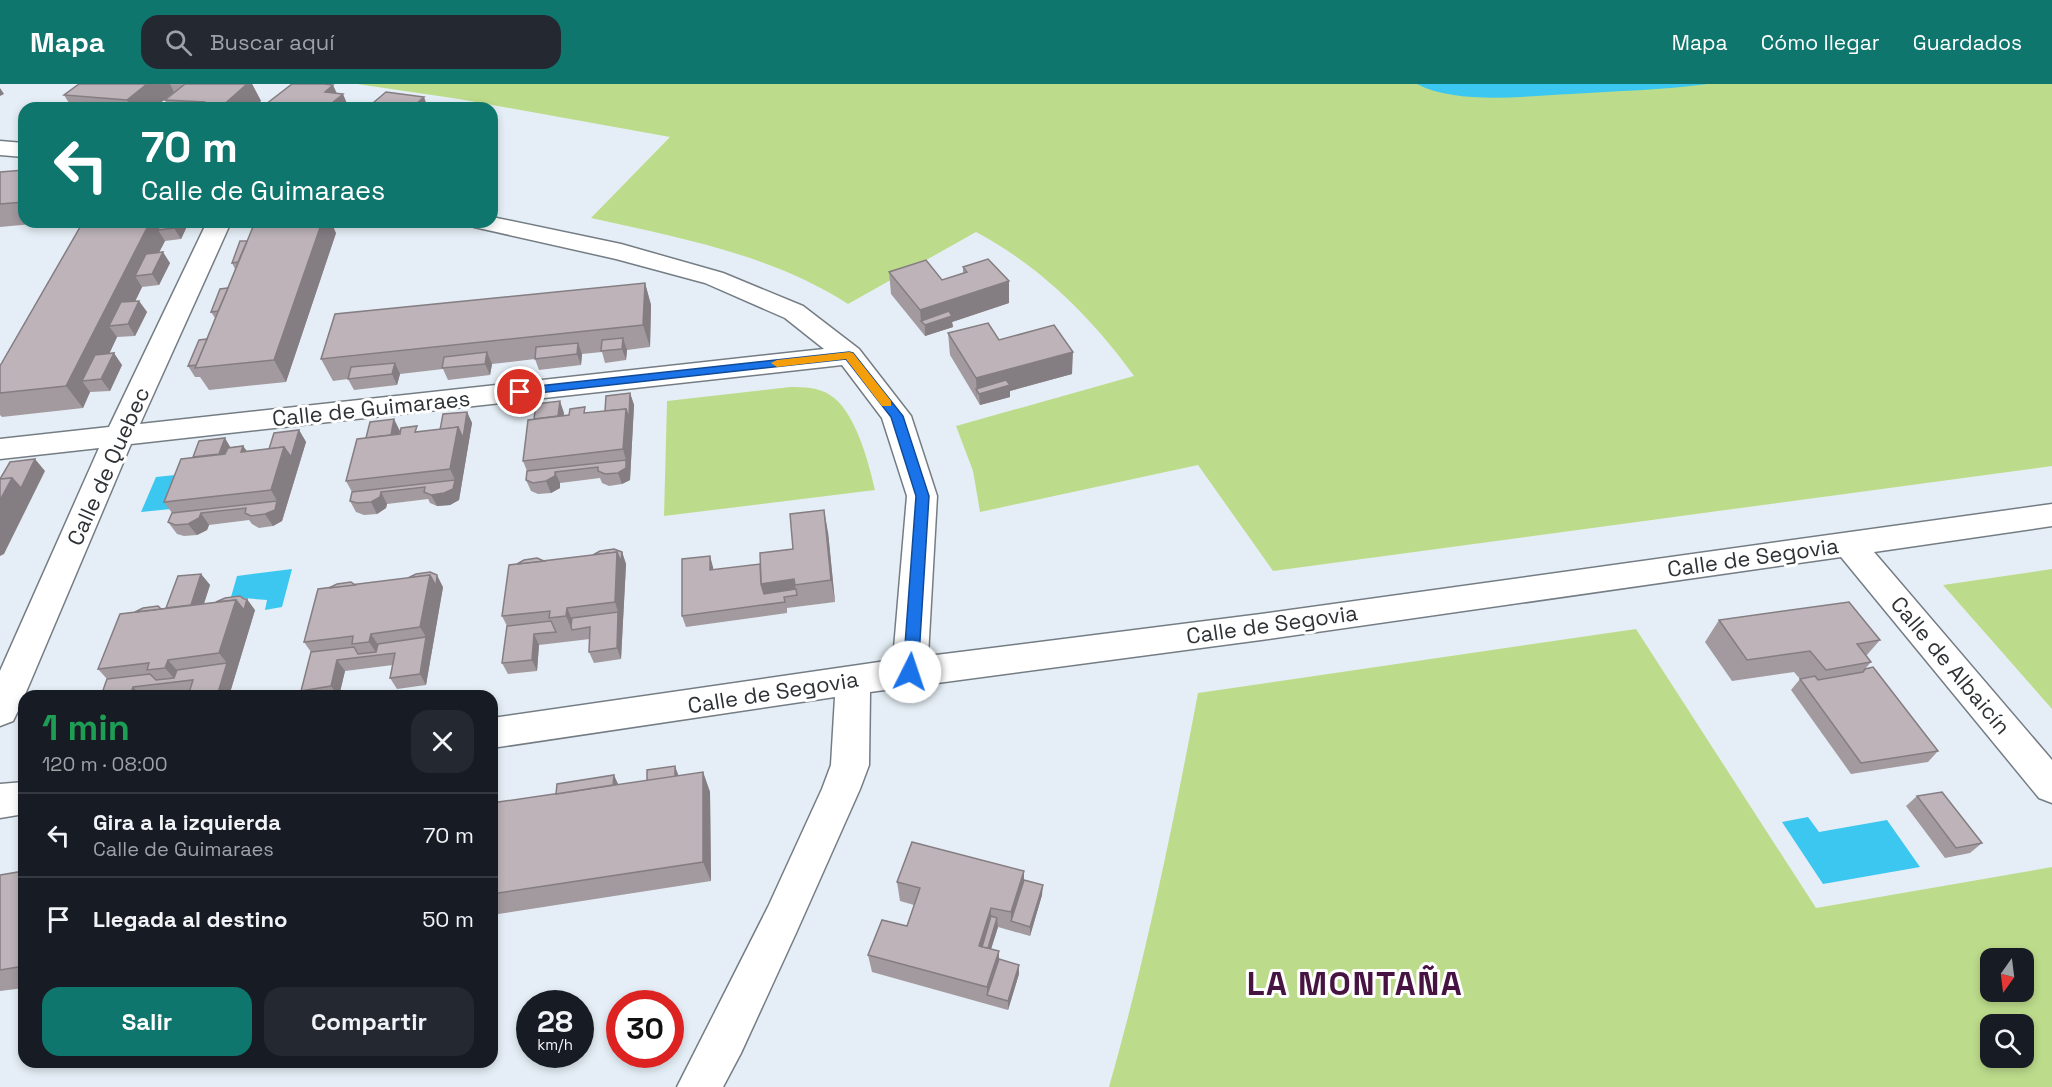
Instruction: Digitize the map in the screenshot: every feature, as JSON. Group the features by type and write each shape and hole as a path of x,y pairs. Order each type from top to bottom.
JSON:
{"street":[{"path":"0,148 18,150"},
{"path":"498,225 621,252 714,278 794,312 849,356 897,416 922,496 910,672"},
{"name":"Calle de Quebec","path":"0,711 120,435 216,228"},
{"name":"Calle de Guimaraes","path":"0,449 849,356"},
{"name":"Calle de Segovia","path":"498,732 910,672 1261,627 2052,515"},
{"name":"Calle de Albaicín","path":"1849,544 2052,787"},
{"path":"699,1087 726,1038 782,921 841,789 850,765 853,680"},
{"path":"0,801 18,799"}],"green space":[{"path":"357,84 2052,84 2052,466 1273,571 1198,465 980,512 973,471 956,426 1134,376 1101,334 1043,277 976,232 848,304 787,272 756,260 691,241 591,218 670,137 498,106 498,102 459,99"},
{"path":"790,387 821,390 839,402 847,412 860,438 875,490 664,516 667,401"},
{"path":"2052,569 2052,709 1943,585"},
{"path":"1636,629 1816,908 2052,867 2052,1087 1109,1087 1135,989 1179,792 1198,693"}],"water":[{"path":"1417,84 1708,84 1492,98 1451,95"},
{"path":"185,474 171,509 141,512 156,477"},
{"path":"292,569 282,607 265,610 267,600 231,597 237,576"},
{"path":"1808,817 1819,832 1887,820 1920,867 1823,884 1782,822"}],"building":[{"path":"79,84 147,84 127,100 64,95"},
{"path":"185,84 247,84 227,102 165,100"},
{"path":"292,84 333,85 325,92 343,94 333,102 269,102"},
{"path":"386,92 424,97 418,102 374,102"},
{"path":"18,170 18,202 0,204 0,172"},
{"path":"80,228 147,228 66,386 0,393 0,366"},
{"path":"253,228 320,228 274,360 195,368"},
{"path":"240,241 247,241 238,262 232,263"},
{"path":"163,252 152,274 135,276 146,254"},
{"path":"988,259 1009,281 920,310 889,272 926,260 942,280 967,272 963,267"},
{"path":"645,283 643,325 321,359 335,314"},
{"path":"228,288 218,311 211,312 220,289"},
{"path":"139,301 128,324 109,326 121,302"},
{"path":"949,311 952,316 925,325 921,321"},
{"path":"988,323 999,340 1054,325 1073,352 976,378 948,333"},
{"path":"623,338 622,349 601,351 602,340"},
{"path":"207,339 196,365 188,366 199,340"},
{"path":"578,343 577,354 535,359 536,347"},
{"path":"487,352 485,364 442,368 444,357"},
{"path":"114,353 101,379 82,381 95,355"},
{"path":"395,363 392,374 348,379 351,367"},
{"path":"1006,380 1010,385 979,394 976,389"},
{"path":"630,393 629,419 626,409 605,411 606,396"},
{"path":"560,401 558,416 534,419 536,404"},
{"path":"585,407 584,413 626,409 623,449 523,461 528,420 569,415 570,409"},
{"path":"467,412 463,438 458,427 440,430 443,414"},
{"path":"394,419 391,435 366,438 370,422"},
{"path":"417,426 415,432 458,427 450,469 346,481 357,439 400,434 401,428"},
{"path":"299,430 291,457 284,447 269,449 274,433"},
{"path":"225,438 219,454 193,457 199,441"},
{"path":"243,446 241,452 284,447 271,490 164,502 181,459 225,454 228,448"},
{"path":"35,459 21,488 12,478 0,479 10,462"},
{"path":"626,460 626,468 618,473 605,474 598,471 598,467 555,472 555,476 546,481 533,483 526,480 527,471"},
{"path":"12,478 0,500 0,479"},
{"path":"455,480 453,489 444,493 431,495 424,492 425,487 381,492 380,497 371,502 350,501 352,492"},
{"path":"277,501 275,510 265,514 251,516 245,513 246,508 201,513 199,518 188,524 175,525 168,522 172,513"},
{"path":"824,510 831,580 795,585 794,579 761,584 760,553 793,549 790,514"},
{"path":"614,549 622,552 621,562 617,552 593,555 600,551"},
{"path":"617,552 615,602 567,608 566,616 549,618 550,611 502,616 509,565"},
{"path":"710,556 710,570 760,564 764,594 796,589 797,595 784,597 785,602 682,616 682,559"},
{"path":"537,558 544,561 517,564 524,560"},
{"path":"430,572 437,575 436,586 430,575 408,578 416,574"},
{"path":"201,574 191,605 166,608 178,576"},
{"path":"430,575 420,627 371,634 369,642 352,644 353,636 304,642 318,589"},
{"path":"351,582 355,585 329,588 337,584"},
{"path":"240,596 247,599 244,610 236,600 216,602 225,598"},
{"path":"236,600 219,653 168,660 165,668 147,670 149,663 98,669 120,614"},
{"path":"1849,602 1880,640 1857,644 1871,662 1826,670 1810,651 1747,660 1719,620"},
{"path":"158,606 161,609 135,612 143,608"},
{"path":"618,612 617,648 589,652 590,627 572,630 572,618"},
{"path":"551,621 556,632 534,634 532,660 502,663 507,626"},
{"path":"426,637 420,674 390,678 395,653 337,660 331,686 301,690 311,652 354,647 358,654 376,652 378,644"},
{"path":"227,663 219,690 190,690 193,680 133,687 132,690 103,690 107,679 150,674 156,680 174,678 177,670"},
{"path":"1873,667 1938,751 1861,763 1800,679 1815,676 1818,680 1863,672"},
{"path":"675,766 675,777 647,781 647,770"},
{"path":"703,772 703,862 498,893 498,802"},
{"path":"614,775 613,785 556,794 557,784"},
{"path":"1942,792 1982,843 1956,848 1917,796"},
{"path":"912,842 1024,871 1011,912 991,908 979,946 999,951 987,987 868,955 882,920 907,926 920,888 897,882"},
{"path":"18,872 18,967 0,970 0,875"},
{"path":"1024,880 1043,885 1030,927 1011,921"},
{"path":"991,916 997,918 988,948 982,947"},
{"path":"999,959 1019,965 1008,1001 987,995"}],"slow traffic":[{"path":"777,363 849,356 887,403"}],"district":[{"name":"LA MONTAÑA","path":"1355,983"}],"route":[{"path":"520,392 849,356 897,416 922,496 910,672"}]}
